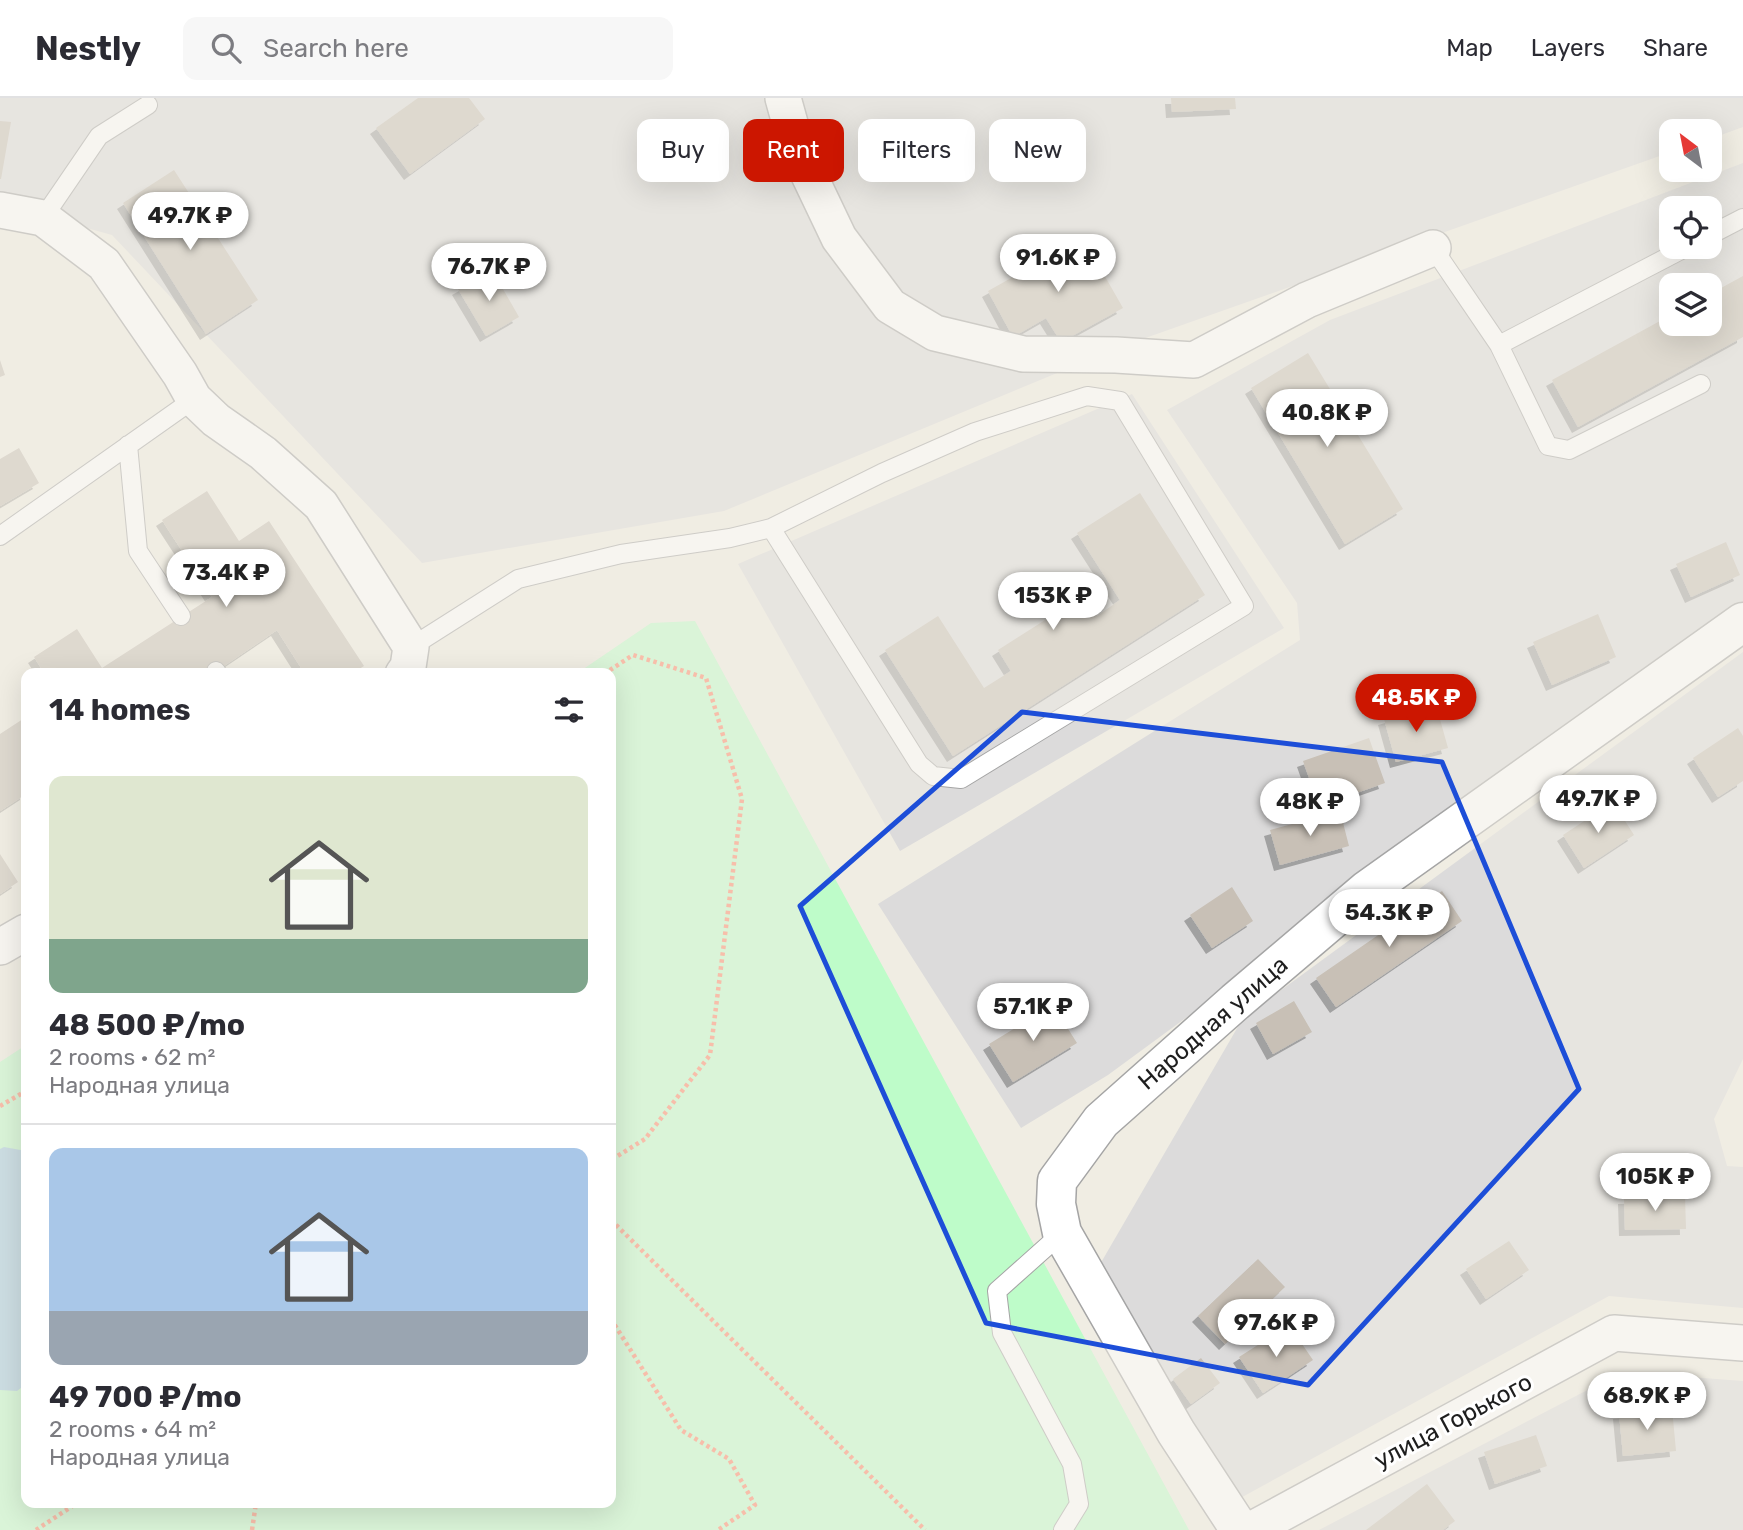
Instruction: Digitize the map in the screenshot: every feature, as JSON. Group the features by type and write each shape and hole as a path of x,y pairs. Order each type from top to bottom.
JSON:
{"street":[{"path":"783,98 798,152 839,238 890,306 935,333 1023,354 1116,355 1194,360 1307,300 1433,248"},
{"path":"0,210 43,218 104,264 180,373 194,398 216,420 263,453 321,505 407,660"},
{"name":"Народная улица","path":"1240,1530 1176,1432 1062,1233 1056,1204 1057,1181 1101,1121 1367,890 1743,622"},
{"path":"0,947 21,935"},
{"name":"улица Горького","path":"1251,1530 1614,1334 1743,1343"}],"lane":[{"path":"43,218 99,136 148,105"},
{"path":"1722,229 1743,218"},
{"path":"1433,248 1499,345 1548,446 1569,450 1701,384"},
{"path":"1499,345 1665,259"},
{"path":"407,660 518,579 621,554 730,538 771,528 882,473 975,432 1087,396 1120,401 1244,606 961,779 933,776 919,764 771,528"},
{"path":"0,536 194,398"},
{"path":"128,445 138,551 181,616"},
{"path":"1062,1233 997,1291 1002,1333 1072,1464 1079,1504 1063,1530"}],"path":[{"path":"613,668 634,655 706,678 742,799 710,1055 645,1139 616,1157"},
{"path":"0,1106 21,1094"},
{"path":"616,1225 925,1530"},
{"path":"616,1327 681,1430 729,1459 755,1505 718,1530"},
{"path":"36,1530 69,1508"},
{"path":"252,1530 255,1508"}],"highlighted area":[{"path":"1022,712 1442,762 1579,1089 1308,1385 986,1323 800,906"}],"shaded area":[{"path":"0,98 1743,98 1743,127 1722,135 1722,119 1659,119 1659,156 1120,347 724,511 422,563 112,235 0,204"},
{"path":"1743,163 1743,609 1108,1075 1021,1128 878,904 1300,640 1297,603 1167,410 1330,320 1693,182 1722,182 1722,171"},
{"path":"1132,394 1284,628 900,851 738,564"},
{"path":"1743,652 1743,1059 1714,1119 1727,1166 1743,1167 1743,1308 1609,1296 1235,1501 1099,1266 1243,1018"},
{"path":"1622,1372 1743,1381 1743,1530 1319,1530"}],"green space":[{"path":"695,621 1189,1530 0,1530 0,1062 21,1048 21,1508 616,1508 616,668 585,668 651,623"}],"water":[{"path":"4,1147 21,1150 21,1388 17,1391 0,1390 0,1149"}],"building":[{"path":"418,98 469,98 485,119 410,174 376,128"},
{"path":"1171,98 1235,98 1236,109 1172,112"},
{"path":"0,121 11,122 1,179 0,179"},
{"path":"174,170 258,300 206,334 123,203"},
{"path":"1083,238 1123,308 1061,342 1046,318 1013,337 988,291"},
{"path":"492,270 519,317 486,336 458,289"},
{"path":"1743,276 1743,337 1578,427 1552,380 1659,322 1659,336 1722,336 1722,287"},
{"path":"1308,353 1403,509 1345,544 1251,388"},
{"path":"0,360 5,375 0,377"},
{"path":"19,448 39,483 0,506 0,459"},
{"path":"207,491 239,541 269,521 364,666 301,668 277,630 221,668 102,668 212,597 162,520"},
{"path":"1140,493 1205,595 953,756 885,650 938,616 984,688 1011,671 998,650 1083,596 1097,616 1120,600 1077,533"},
{"path":"1726,542 1740,575 1691,597 1676,564"},
{"path":"1598,614 1616,657 1552,685 1533,642"},
{"path":"77,629 102,668 41,668 34,657"},
{"path":"1436,705 1448,748 1396,762 1384,719"},
{"path":"21,720 21,797 0,811 0,734"},
{"path":"1738,728 1743,736 1743,781 1718,797 1693,758"},
{"path":"1369,738 1385,783 1319,806 1303,761"},
{"path":"1613,802 1634,835 1584,868 1563,835"},
{"path":"1340,811 1349,846 1280,865 1270,830"},
{"path":"0,854 18,882 0,894"},
{"path":"1232,887 1253,921 1212,948 1190,915"},
{"path":"1442,891 1462,921 1336,1007 1316,978"},
{"path":"1294,1001 1312,1032 1273,1054 1256,1023"},
{"path":"1053,1005 1077,1043 1013,1082 989,1044"},
{"path":"1685,1196 1686,1229 1625,1230 1624,1198"},
{"path":"1509,1241 1529,1270 1486,1299 1466,1269"},
{"path":"1258,1259 1285,1287 1225,1344 1198,1316"},
{"path":"1289,1325 1313,1360 1263,1393 1239,1357"},
{"path":"1201,1358 1220,1383 1191,1404 1173,1379"},
{"path":"1672,1408 1676,1451 1623,1456 1619,1413"},
{"path":"1536,1435 1547,1466 1495,1484 1484,1452"},
{"path":"1427,1484 1455,1521 1443,1530 1366,1530"}]}
